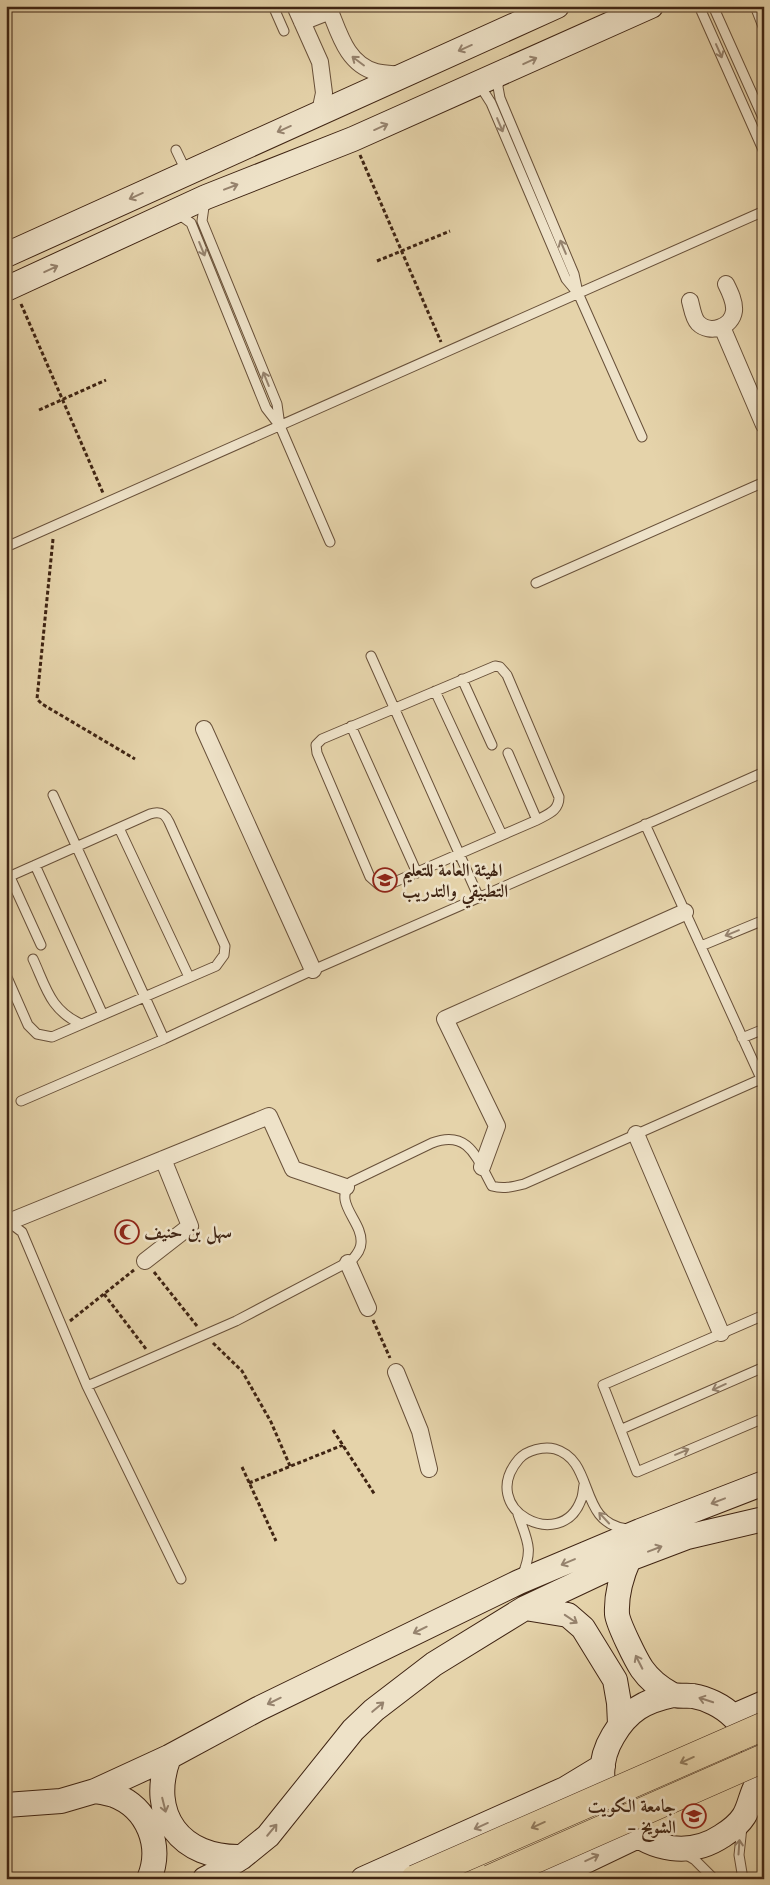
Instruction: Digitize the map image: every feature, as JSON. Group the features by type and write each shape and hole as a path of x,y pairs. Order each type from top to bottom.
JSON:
{"highway":[{"path":"415,1879 764,1726"},
{"path":"490,1879 762,1771"}],"street":[{"path":"295,6 320,62 324,93 320,112"},
{"path":"6,255 557,6"},
{"path":"10,287 206,197 353,140 651,6"},
{"path":"302,22 329,9 346,51 356,62 375,72 403,75"},
{"path":"690,301 696,321 702,326 717,329 722,327 727,324 734,312 733,301 726,284"},
{"path":"722,327 764,425"},
{"path":"204,729 313,970"},
{"path":"482,1166 497,1126 446,1019 685,912"},
{"path":"6,1224 269,1116 293,1169 346,1187"},
{"path":"636,1134 721,1333"},
{"path":"145,1261 190,1226 162,1159"},
{"path":"348,1263 368,1308"},
{"path":"396,1372 420,1431 428,1469"},
{"path":"6,1805 61,1801 95,1791 169,1758 258,1709 519,1582 640,1531 764,1483"},
{"path":"205,1879 242,1857 268,1836 353,1730 374,1710 434,1664 525,1608 629,1559 687,1537 764,1519"},
{"path":"629,1559 620,1579 617,1616 642,1669 655,1683 673,1695"},
{"path":"525,1608 568,1615 583,1628 615,1680 620,1724"},
{"path":"673,1695 694,1696 715,1703 734,1716 748,1734 762,1771 744,1816 731,1831 714,1842 696,1848 676,1849 656,1846 638,1836 622,1823 610,1806 604,1786 603,1766 608,1743 620,1724 634,1709 653,1700 673,1695"},
{"path":"734,1716 764,1703"},
{"path":"169,1758 163,1773 161,1790 164,1807 170,1822 180,1836 193,1847 208,1854 242,1857"},
{"path":"363,1879 565,1789 603,1766"},
{"path":"95,1791 113,1794 130,1803 143,1816 152,1832 155,1850 154,1869 150,1879"},
{"path":"548,1879 638,1836"}],"lane":[{"path":"273,6 284,31"},
{"path":"699,6 764,152"},
{"path":"713,6 764,120"},
{"path":"755,6 764,29"},
{"path":"499,75 500,98 574,274 578,293 642,438"},
{"path":"474,86 484,92 491,103 566,279 578,293"},
{"path":"176,150 187,173"},
{"path":"206,197 202,220 277,404 280,426"},
{"path":"6,547 764,211"},
{"path":"174,212 191,223 266,408 280,426 330,542"},
{"path":"536,584 764,482"},
{"path":"371,656 479,898"},
{"path":"495,666 500,667 507,675 559,797 558,806 555,810 537,820 417,873 384,885 374,882 370,877 315,749 318,741 435,691 495,666"},
{"path":"462,679 492,745"},
{"path":"435,691 502,835"},
{"path":"351,726 417,873"},
{"path":"508,753 537,820"},
{"path":"21,1101 164,1039 313,970 764,772"},
{"path":"53,795 164,1039"},
{"path":"6,976 28,1025 37,1034 52,1037 216,966 224,955 225,946 169,822 161,813 156,812 8,877 42,945"},
{"path":"87,1386 236,1321 348,1263 360,1250 362,1242 345,1202 344,1194 346,1187 352,1182 442,1139 454,1140 471,1148 492,1186 510,1188 524,1184 636,1134 762,1082 645,824"},
{"path":"119,828 189,977"},
{"path":"35,866 103,1015"},
{"path":"701,946 764,920"},
{"path":"33,959 56,1008 69,1019 81,1024"},
{"path":"742,1038 764,1029"},
{"path":"6,1224 14,1226 22,1232 87,1386 181,1579"},
{"path":"764,1315 603,1385 622,1429 637,1472 764,1418"},
{"path":"622,1429 764,1367"},
{"path":"519,1582 528,1562 530,1551 518,1514 509,1500 507,1484 511,1468 522,1456 537,1449 554,1449 569,1456 580,1469 584,1485 600,1516 607,1523 619,1528 640,1531"},
{"path":"518,1514 531,1522 546,1525 561,1522 574,1513 582,1500 584,1485"},
{"path":"743,1879 739,1855 744,1816"},
{"path":"676,1849 695,1860 714,1879"}],"path":[{"path":"353,140 446,352"},
{"path":"377,261 450,231"},
{"path":"10,287 107,503"},
{"path":"39,410 106,380"},
{"path":"55,526 37,699 42,704 135,759"},
{"path":"62,1327 145,1261 204,1334 242,1372 271,1422 290,1466"},
{"path":"104,1294 153,1357"},
{"path":"368,1308 396,1372"},
{"path":"333,1430 376,1495"},
{"path":"249,1483 343,1444"},
{"path":"242,1467 276,1541"}],"place":[{"name":"الهيئة العامة للتعليم التطبيقي والتدريب","path":"385,880"},
{"name":"سهل بن حنيف","path":"127,1232"},
{"name":"جامعة الكويت - الشويخ","path":"694,1816"}]}
